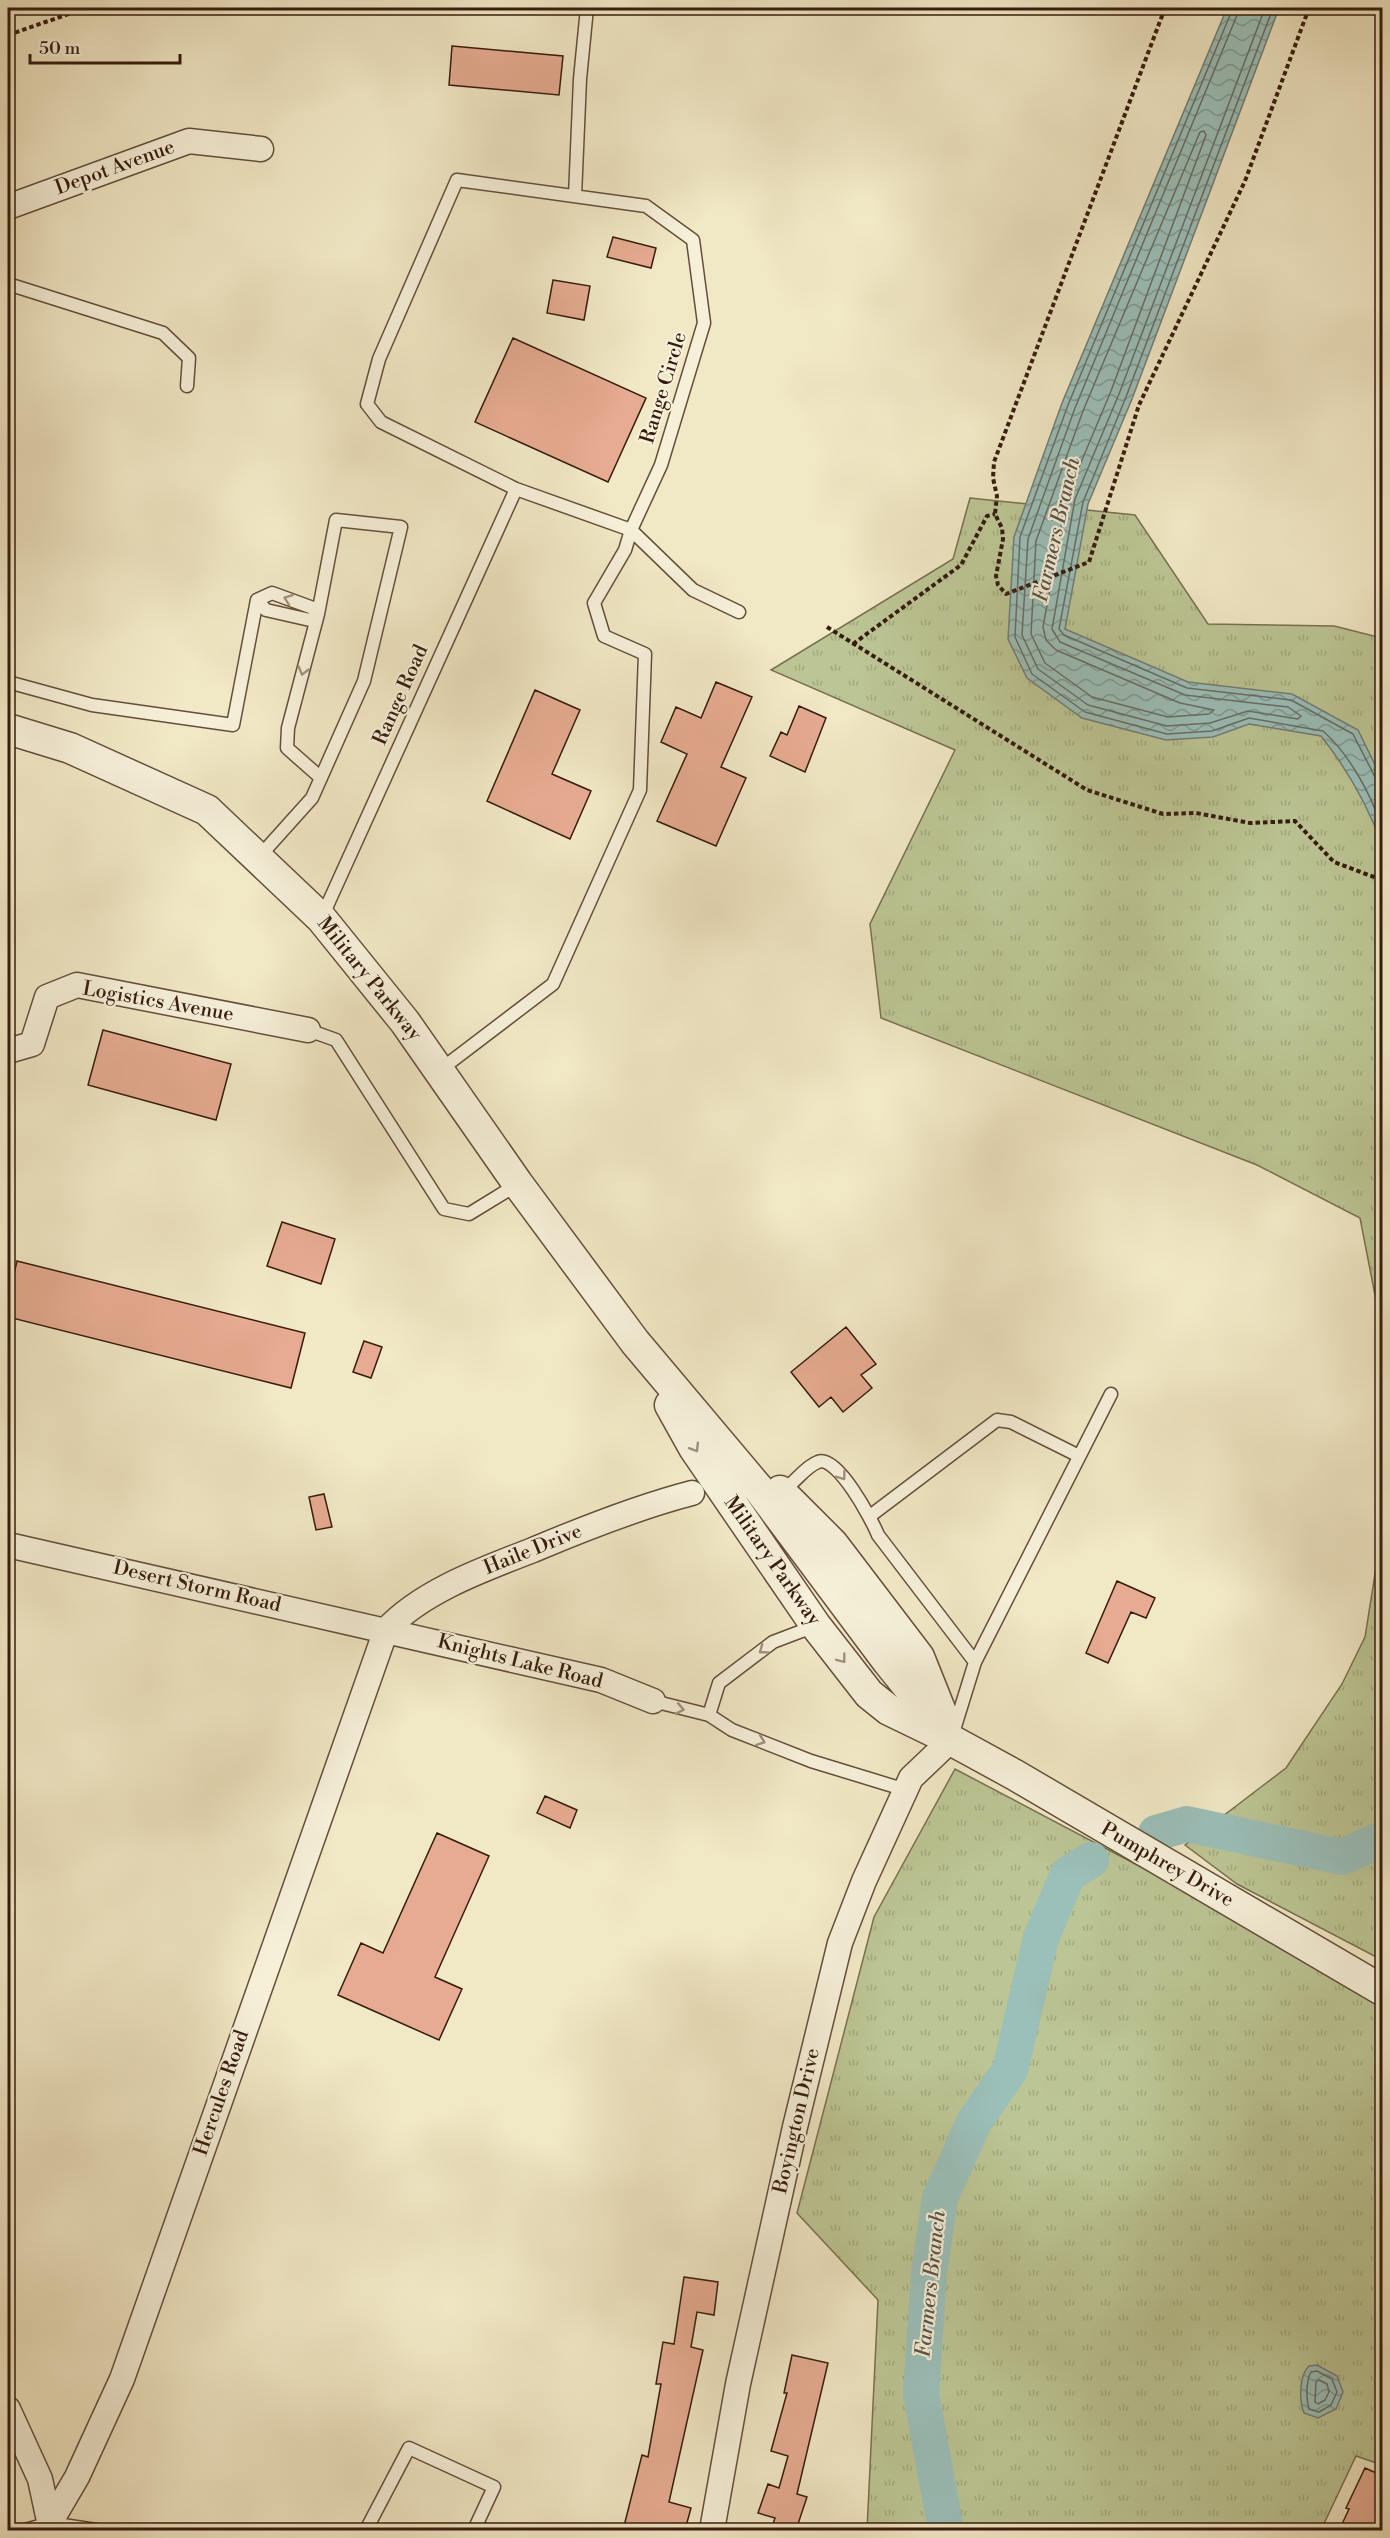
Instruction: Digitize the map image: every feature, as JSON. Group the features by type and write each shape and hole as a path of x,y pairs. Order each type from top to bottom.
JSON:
{"street":[{"name":"Depot Avenue","path":"8,207 189,141 261,149"},
{"name":"Military Parkway","path":"8,729 70,748 207,810 321,918 405,1022 518,1184 636,1342 758,1488 888,1662 951,1740"},
{"name":"Logistics Avenue","path":"8,1051 32,1044 47,997 77,985 308,1030"},
{"name":"Military Parkway","path":"636,1342 780,1491 913,1675 951,1740"},
{"name":"Military Parkway","path":"636,1342 694,1448 816,1626 869,1694 889,1710 951,1740"},
{"name":"Haile Drive","path":"386,1630 397,1617 464,1577 651,1503 692,1492"},
{"name":"Desert Storm Road","path":"8,1545 386,1630"},
{"name":"Knights Lake Road","path":"386,1630 601,1680 653,1701"},
{"name":"Hercules Road","path":"51,2527 77,2477 122,2379 386,1630"},
{"name":"Boyington Drive","path":"712,2530 740,2372 792,2139 840,1943 864,1881 911,1778 951,1740"},
{"name":"Pumphrey Drive","path":"951,1740 1383,1990"},
{"path":"8,2409 40,2479 51,2527"}],"lane":[{"path":"575,196 580,79 587,8"},
{"name":"Range Circle","path":"457,180 575,196 646,206 693,240 704,323 661,465 631,530 516,489 381,422 368,404 379,359 457,180"},
{"path":"8,284 163,333 189,358 187,386"},
{"name":"Range Road","path":"321,918 516,489"},
{"path":"259,857 312,798 321,778 364,681 401,527 336,520 318,614 288,728 287,748 321,778"},
{"path":"440,1070 553,984 640,790 645,654 604,636 594,603 625,550 631,530 693,590 739,612"},
{"path":"8,682 92,705 233,725 257,600 266,610 310,620 318,614"},
{"path":"308,1030 336,1040 444,1209 469,1214 518,1184"},
{"path":"951,1740 975,1662 1111,1394"},
{"path":"870,1516 997,1420 1011,1422 1079,1456"},
{"path":"780,1491 792,1485 816,1462 823,1461 835,1466 870,1516 878,1535 975,1662"},
{"path":"709,1715 719,1683 772,1642 816,1626"},
{"path":"653,1701 709,1715 732,1730 811,1761 906,1790"},
{"path":"366,2530 409,2448 494,2487 474,2530"},
{"path":"25,2530 51,2527 96,2530"}],"path":[{"path":"8,34 86,8"},
{"path":"1165,8 994,462 993,478 997,496 995,514 1002,528 1003,539 996,576 998,585 1005,594 1089,562 1139,405 1245,181 1309,8"},
{"path":"853,644 961,565 987,516 995,514"},
{"path":"827,627 1088,790 1163,814 1196,813 1250,823 1295,822 1334,862 1383,880"}],"green space":[{"path":"970,498 1135,515 1208,624 1334,626 1382,638 1382,1331 1360,1218 1257,1165 881,1018 870,924 955,750 771,670 953,559"},
{"path":"1382,1530 1382,1960 1237,1884 1185,1845 1286,1768 1342,1684 1365,1637"},
{"path":"955,1769 1382,1994 1382,2465 1356,2456 1321,2530 867,2530 878,2300 797,2213 874,1917"}],"water":[{"path":"1227,8 1279,8 1132,399 1088,504 1065,629 1188,682 1292,694 1358,730 1382,779 1382,844 1356,788 1321,736 1249,724 1213,737 1166,740 1082,718 1027,678 1008,639 1014,537 1062,403"},
{"path":"1317,2365 1337,2376 1343,2392 1336,2409 1318,2418 1304,2413 1301,2395 1303,2375 1309,2366"}],"building":[{"path":"452,46 563,56 559,95 449,85"},
{"path":"613,237 656,248 651,268 607,257"},
{"path":"553,280 590,286 584,320 547,313"},
{"path":"513,338 646,398 608,482 475,422"},
{"path":"716,682 752,697 721,767 746,778 716,846 657,821 687,754 661,742 676,707 701,718"},
{"path":"535,690 580,710 552,774 591,791 570,839 487,801"},
{"path":"799,706 826,718 805,772 770,756 781,732 787,735"},
{"path":"103,1030 231,1064 216,1120 88,1085"},
{"path":"282,1222 335,1239 321,1284 267,1266"},
{"path":"17,1261 305,1333 291,1388 8,1317 8,1300"},
{"path":"846,1327 876,1364 861,1375 872,1388 843,1412 831,1397 819,1407 791,1372"},
{"path":"364,1341 382,1347 371,1378 353,1372"},
{"path":"324,1494 332,1527 316,1530 309,1497"},
{"path":"1117,1581 1155,1598 1146,1618 1131,1612 1108,1663 1086,1653"},
{"path":"545,1796 577,1810 570,1828 537,1813"},
{"path":"437,1833 489,1856 435,1977 462,1989 439,2040 338,1995 361,1943 383,1953"},
{"path":"684,2277 718,2282 714,2315 697,2312 691,2347 703,2350 669,2502 691,2508 685,2530 623,2530 642,2455 648,2457 661,2384 656,2384 663,2342 674,2344"},
{"path":"792,2355 828,2363 797,2494 807,2497 796,2530 781,2530 772,2527 775,2518 758,2513 768,2484 779,2488 788,2456 771,2451 787,2393 784,2393"},
{"path":"1365,2468 1383,2476 1383,2530 1356,2530 1342,2524 1349,2509 1346,2508"}],"waterway":[{"name":"Farmers Branch","path":"1156,1833 1187,1824 1342,1857 1382,1839"},
{"name":"Farmers Branch","path":"946,2530 921,2394 929,2272 940,2198 974,2122 1010,2070 1041,1938 1068,1874 1091,1860"}]}
